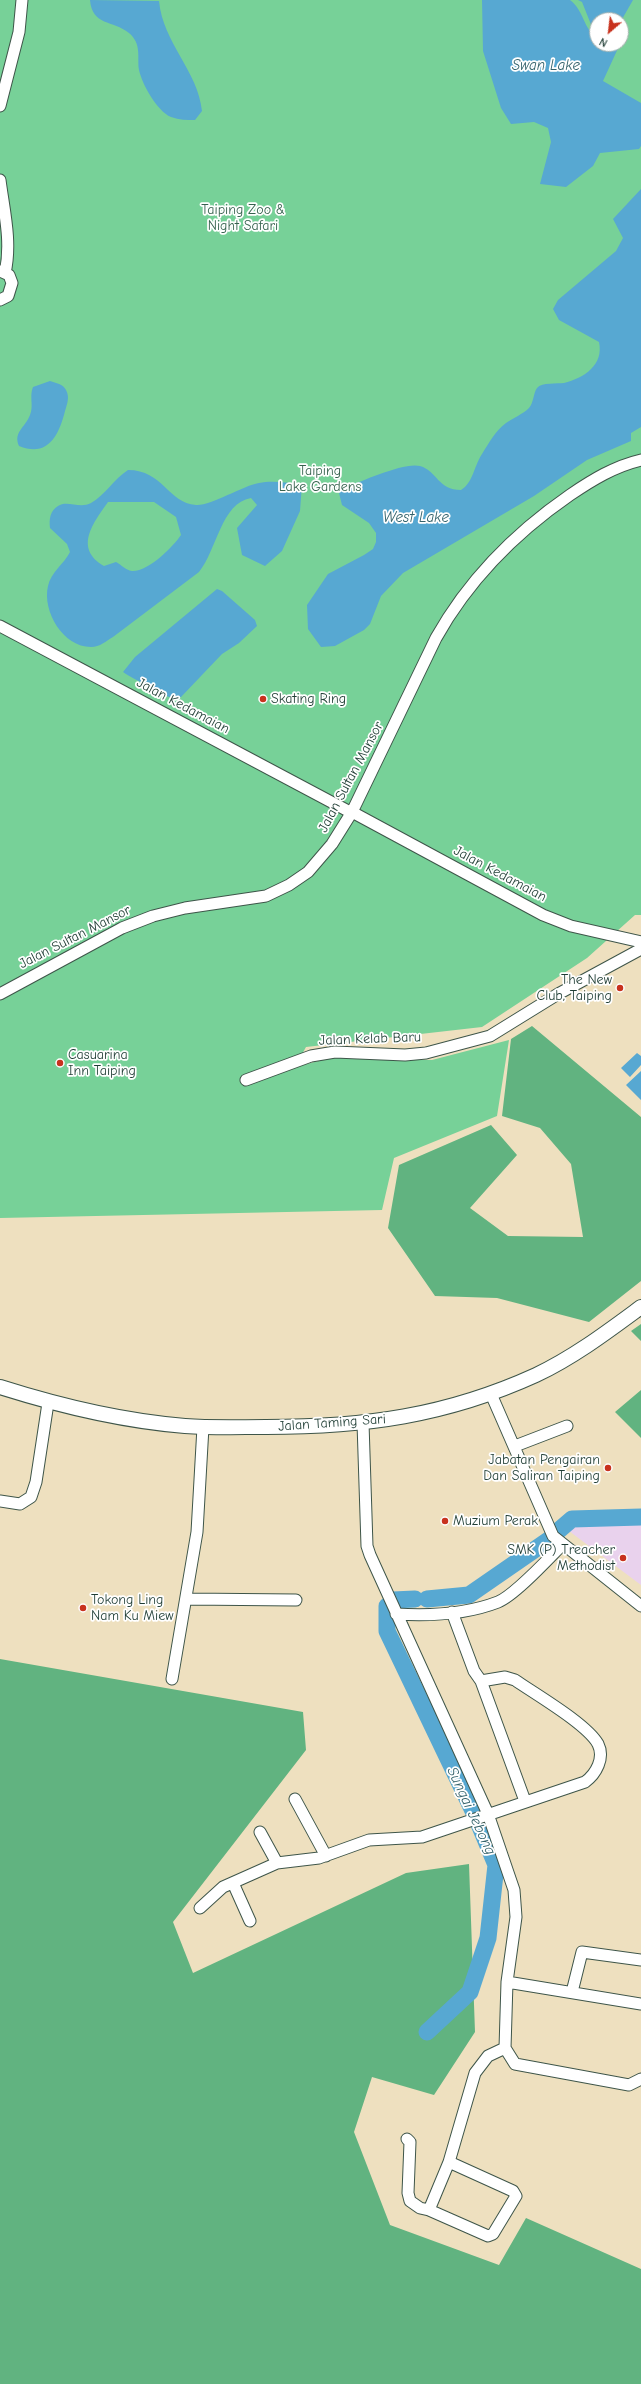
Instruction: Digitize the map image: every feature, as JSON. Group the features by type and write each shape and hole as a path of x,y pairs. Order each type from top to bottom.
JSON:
{"main road":[{"name":"Jalan Taming Sari","path":"0,1387 48,1403 126,1419 203,1427 310,1427 363,1423 429,1412 491,1394 537,1374 574,1355 641,1307"}],"street":[{"path":"0,106 19,32 22,0"},
{"path":"0,180 9,257 3,272 11,279 12,288 8,296 0,300"},
{"name":"Jalan Sultan Mansor","path":"0,994 122,928 153,916 185,908 266,896 289,885 308,872 324,855 352,812 436,638 447,618 479,574 508,543 547,511 601,476 641,460"},
{"name":"Jalan Kedamaian","path":"0,626 543,915 571,926 641,942"},
{"name":"Jalan Kelab Baru","path":"246,1080 311,1056 335,1052 405,1055 426,1053 490,1036 558,994 641,949"},
{"path":"491,1394 515,1446 548,1529 562,1545 641,1606"},
{"path":"0,1501 20,1504 31,1497 36,1482 48,1403"},
{"path":"363,1423 367,1546 396,1614 488,1814 514,1890 516,1917 507,1982 507,2052 515,2064 629,2085 638,2081"},
{"path":"515,1446 567,1426"},
{"path":"172,1679 187,1599 197,1532 203,1427"},
{"path":"396,1614 452,1612 500,1602 537,1571 562,1545"},
{"path":"187,1599 296,1600"},
{"path":"452,1612 474,1671 482,1681 525,1801"},
{"path":"200,1908 223,1887 277,1863 319,1858 369,1840 422,1837 585,1782 591,1777 598,1765 598,1745 582,1728 515,1680 505,1676 482,1681"},
{"path":"295,1800 326,1856"},
{"path":"260,1832 277,1863"},
{"path":"233,1883 250,1921"},
{"path":"572,1992 582,1952 641,1960"},
{"path":"507,1982 641,2004"},
{"path":"429,2210 449,2162 474,2073 488,2056 507,2052"},
{"path":"407,2139 410,2142 408,2193 410,2201 420,2208 429,2210 488,2236 497,2230 516,2196 507,2187 449,2162"}],"shaded area":[{"name":"SMK (P) Treacher Methodist","path":"641,1518 641,1585 569,1531 585,1521"}],"green space":[{"name":"Taiping Lake Gardens","path":"0,0 641,0 641,915 635,915 587,958 482,1027 306,1047 295,1067 334,1057 432,1060 509,1040 497,1116 394,1158 382,1210 0,1218"},
{"path":"532,1026 641,1117 641,1281 589,1322 497,1298 435,1296 388,1228 399,1165 491,1125 517,1155 470,1208 508,1236 583,1237 571,1164 540,1128 502,1116 511,1039"},
{"path":"641,1324 641,1341 631,1331"},
{"path":"641,1390 641,1438 615,1412"},
{"path":"0,1659 303,1712 306,1750 173,1922 193,1973 406,1873 469,1864 475,2032 434,2095 372,2077 354,2132 390,2225 499,2265 526,2218 641,2269 641,2384 0,2384"}],"water":[{"path":"90,0 159,1 167,30 188,70 199,97 202,111 195,120 174,118 166,114 161,109 151,96 141,76 137,46 133,37 123,29 99,18 92,8"},
{"name":"Swan Lake","path":"482,0 570,0 575,4 589,29 589,52 616,52 603,81 641,103 641,146 639,149 600,153 593,166 566,187 540,184 551,142 548,128 534,122 511,124 501,108 483,51"},
{"path":"578,0 633,0 626,12 589,12 589,20 582,2"},
{"name":"West Lake","path":"641,189 641,427 631,433 631,441 587,460 534,496 403,573 381,596 370,624 364,630 335,646 321,647 308,629 307,605 328,574 373,549 376,542 376,533 369,523 342,505 339,493 346,487 394,469 413,466 426,468 442,484 453,489 461,490 468,483 479,459 495,433 506,423 529,408 539,386 571,381 579,378 591,369 598,357 600,350 599,342 559,320 553,309 558,300 616,251 623,238 613,219"},
{"path":"50,381 63,386 68,395 59,428 51,442 45,447 29,449 19,446 17,437 31,412 31,394 33,387"},
{"path":"128,470 140,471 149,475 178,499 186,503 196,505 210,502 252,485 264,482 302,484 300,511 282,551 265,566 242,555 237,528 257,505 251,498 241,502 226,518 205,563 199,572 105,642 94,647 81,645 72,641 57,626 48,606 48,586 52,576 70,552 67,544 50,528 51,516 53,510 62,504 87,505 91,503 101,496","holes":["108,502 154,502 176,517 181,535 160,558 145,567 132,571 125,569 116,562 104,566 95,559 90,551 88,543 89,535 92,526"]},
{"path":"217,589 222,591 255,620 257,626 239,643 222,654 181,697 169,697 123,672 135,657"},
{"path":"637,1053 641,1056 641,1065 630,1077 621,1068"},
{"path":"641,1071 641,1100 626,1085"}],"waterway":[{"name":"Sungai Jebong","path":"558,1531 572,1519 641,1517"},
{"name":"Sungai Jebong","path":"427,1599 469,1595 550,1539"},
{"name":"Sungai Jebong","path":"393,1600 415,1599"},
{"name":"Sungai Jebong","path":"387,1606 387,1631 476,1817 496,1865 488,1938 470,1992 427,2032"}],"place":[{"name":"Skating Ring","path":"263,699"},
{"name":"The New Club, Taiping","path":"620,988"},
{"name":"Casuarina Inn Taiping","path":"60,1063"},
{"name":"Jabatan Pengairan Dan Saliran Taiping","path":"608,1468"},
{"name":"Muzium Perak","path":"445,1521"},
{"name":"SMK (P) Treacher Methodist","path":"623,1558"},
{"name":"Tokong Ling Nam Ku Miew","path":"83,1608"}],"park label":[{"name":"Taiping Zoo & Night Safari","path":"243,218"}]}
